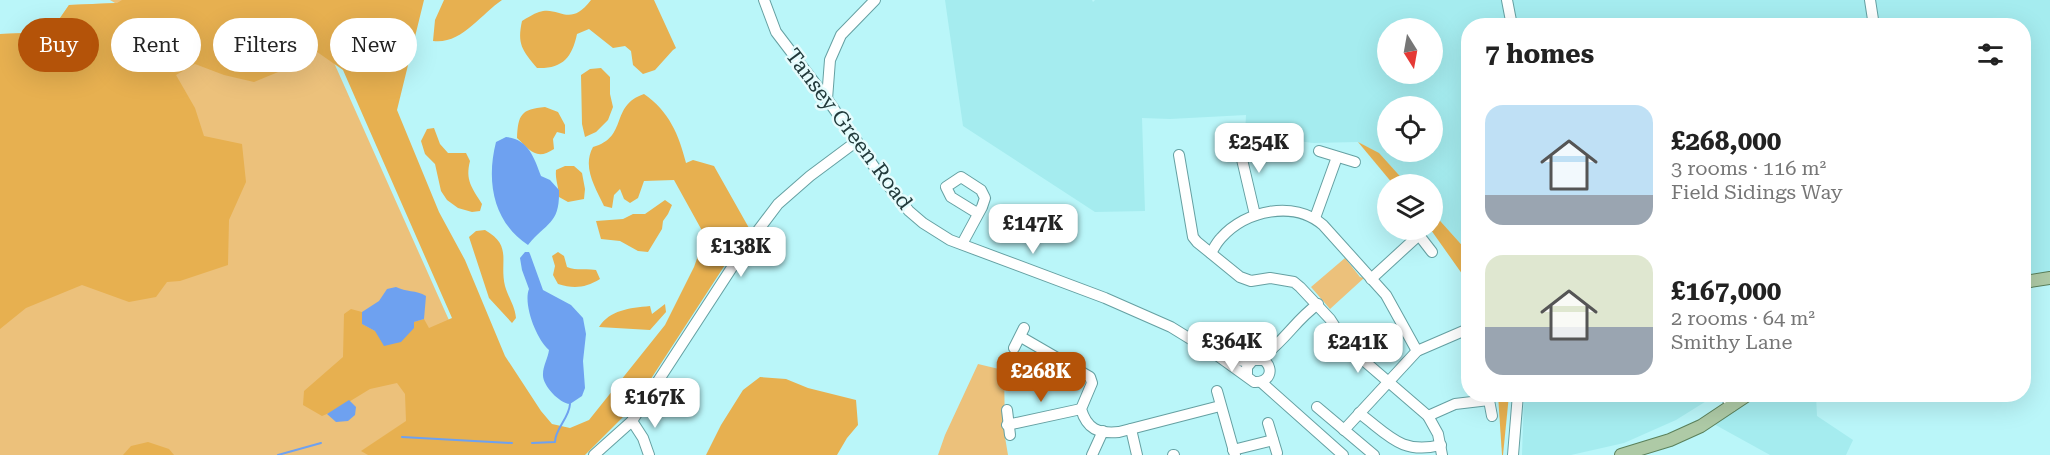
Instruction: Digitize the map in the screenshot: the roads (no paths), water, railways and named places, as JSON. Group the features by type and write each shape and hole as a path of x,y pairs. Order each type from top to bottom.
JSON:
{"main road":[{"path":"2031,281 2050,278"},
{"path":"1621,455 1671,440 1701,426 1738,402"}],"street":[{"name":"Tansey Green Road","path":"764,0 776,33 882,178 909,211 923,223 950,240 1105,298 1171,327 1254,382 1267,375"},
{"path":"826,99 830,60 841,35 874,0"},
{"path":"1507,0 1510,18"},
{"path":"1870,0 1873,18"},
{"path":"1237,138 1255,215"},
{"path":"594,455 632,420 744,249 778,204 810,176 857,141"},
{"path":"1318,151 1355,162"},
{"path":"1240,156 1258,152"},
{"path":"1179,155 1193,237 1240,277 1251,280 1270,278 1294,282 1318,304 1348,347 1428,416 1436,428 1442,450 1410,448 1402,445 1359,413"},
{"path":"1315,218 1337,157"},
{"path":"1211,254 1220,238 1255,215 1272,211 1292,211 1315,218 1386,295 1417,351"},
{"path":"962,244 977,213"},
{"path":"1371,279 1409,240"},
{"path":"1423,240 1432,252"},
{"path":"1267,375 1278,346 1305,313 1318,304"},
{"path":"1344,430 1417,351 1461,332"},
{"path":"1014,348 1022,333 1090,377 1092,382 1081,409 1086,423 1108,433 1220,405"},
{"path":"1247,376 1247,367 1278,346"},
{"name":"Tansey Green Road","path":"1218,356 1267,363 1267,375 1277,396 1343,455"},
{"path":"1217,391 1234,452 1273,440"},
{"path":"1428,416 1464,402"},
{"path":"1489,402 1491,416"},
{"path":"1513,455 1517,402"},
{"path":"1729,402 1732,406"},
{"path":"1317,407 1374,455"},
{"path":"1007,410 1009,430 1081,409"},
{"path":"632,420 643,438 649,455"},
{"path":"1268,423 1277,453"},
{"path":"1131,429 1137,455"},
{"path":"1092,455 1102,431"}],"water":[{"path":"506,137 514,138 525,145 533,156 541,176 550,180 559,190 555,216 528,245 507,225 495,200 493,157 496,142"},
{"path":"525,252 530,254 543,290 571,305 583,318 586,334 583,361 585,388 582,396 570,404 556,397 543,378 549,350 540,338 529,312 529,289 520,258"},
{"path":"396,287 426,296 424,319 414,322 414,328 401,342 384,346 375,331 362,324 362,312 379,301 387,289"},
{"path":"349,400 356,407 355,415 348,421 336,422 327,414"}],"waterway":[{"path":"532,443 555,442 557,432 570,404"},
{"path":"402,437 512,443"},
{"path":"278,455 321,443"}]}
